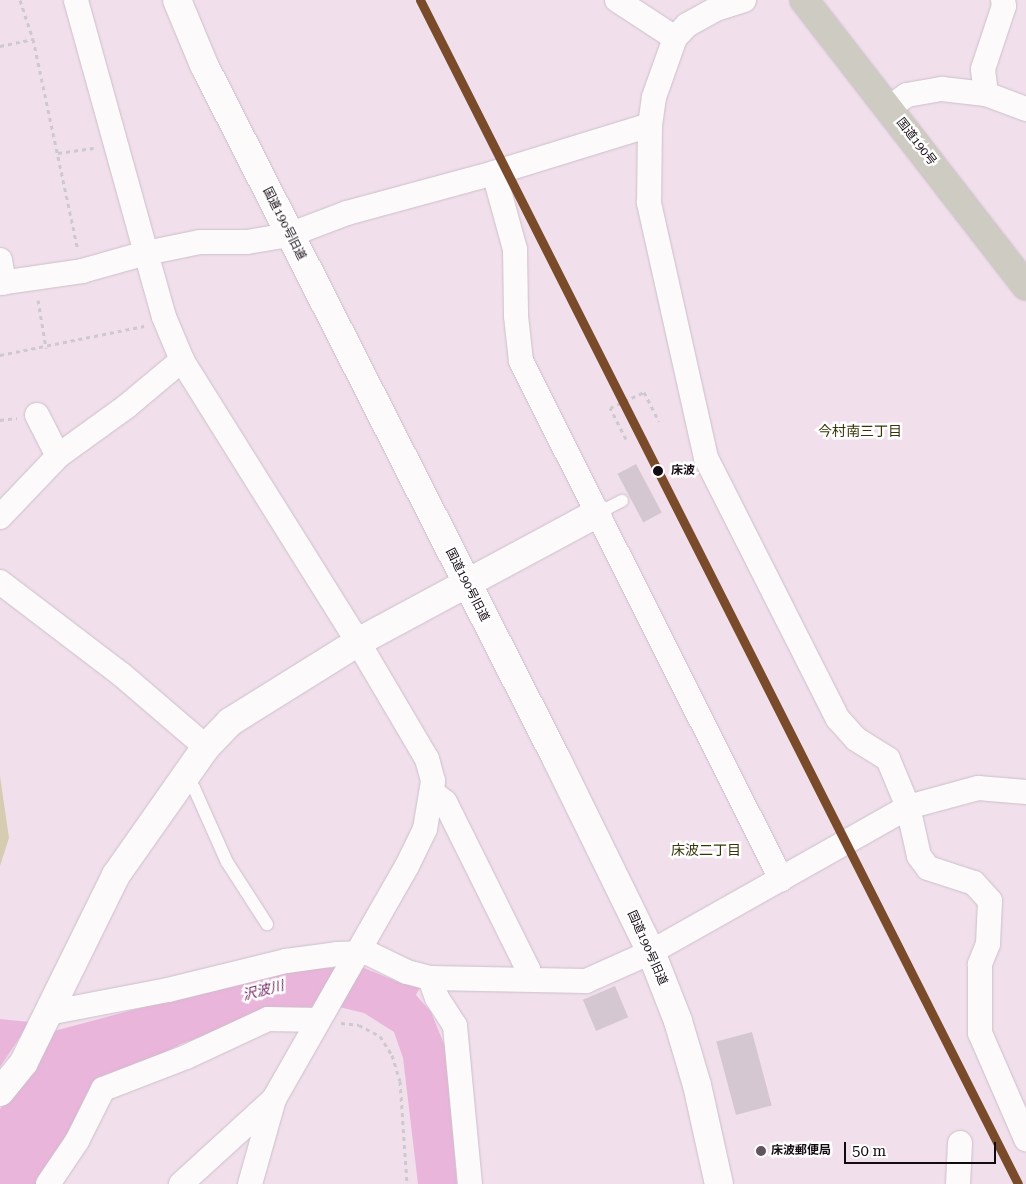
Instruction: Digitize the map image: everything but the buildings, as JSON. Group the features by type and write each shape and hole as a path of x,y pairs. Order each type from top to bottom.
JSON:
{"highway":[{"name":"国道190号","path":"804,0 1023,276"}],"street":[{"path":"76,0 118,145 164,317 182,360 358,642 428,759 433,781 421,836 274,1099 250,1184"},
{"name":"国道190号旧道","path":"177,0 204,65 651,952 678,1021 698,1086 719,1184"},
{"path":"617,0 676,38"},
{"path":"744,0 716,9 687,26 676,38 654,97 650,125 650,203 706,458 838,719 856,738 888,759 908,807 919,856 928,868 974,883 990,901 988,944 980,964 980,1033 1026,1138"},
{"path":"986,94 982,68 1004,6 1003,0"},
{"path":"889,108 907,95 942,89 986,94 1026,109"},
{"path":"0,260 2,283 82,271 146,253 200,242 247,242 289,235 347,213 494,173 650,125"},
{"path":"494,173 515,249 516,316 521,360 781,879"},
{"path":"0,517 58,456 127,406 182,360"},
{"path":"37,415 58,456"},
{"path":"0,1092 24,1062 116,875 206,747 230,722 358,642 598,513"},
{"path":"0,582 122,674 206,747"},
{"path":"433,987 527,978 586,981 651,952 908,807 978,788 1026,792"},
{"path":"432,792 445,802 528,969 527,978"},
{"path":"48,1013 168,990 286,961 355,957 368,953 433,987 456,1026 470,1184"},
{"path":"48,1184 77,1141 103,1089 186,1057 268,1019 319,1017"},
{"path":"181,1184 274,1099"},
{"path":"958,1184 960,1143"}],"lane":[{"path":"598,513 622,502"},
{"path":"183,779 194,788 227,862 267,924"}],"path":[{"path":"20,0 33,39 82,271"},
{"path":"0,46 33,39"},
{"path":"58,153 118,145"},
{"path":"35,278 46,348"},
{"path":"0,355 46,348 156,323 164,317"},
{"path":"626,439 610,408 644,392 659,421"},
{"path":"319,1017 359,1025 380,1036 392,1055 400,1081 407,1184"}],"shaded area":[{"path":"0,776 9,838 0,866"}],"water":[{"name":"沢波川","path":"290,968 364,968 403,984 421,985 416,995 431,1012 446,1049 457,1184 418,1184 403,1058 394,1032 364,1013 339,1007 279,1008 181,1044 95,1090 39,1184 0,1184 0,1109 28,1078 54,1031"},
{"path":"0,1019 30,1022 0,1067"}],"transit line":[{"path":"420,0 1018,1184"}],"place":[{"name":"床波","path":"658,471"},
{"name":"床波郵便局","path":"761,1151"}],"district":[{"name":"今村南三丁目","path":"860,431"},
{"name":"床波二丁目","path":"706,850"}]}
